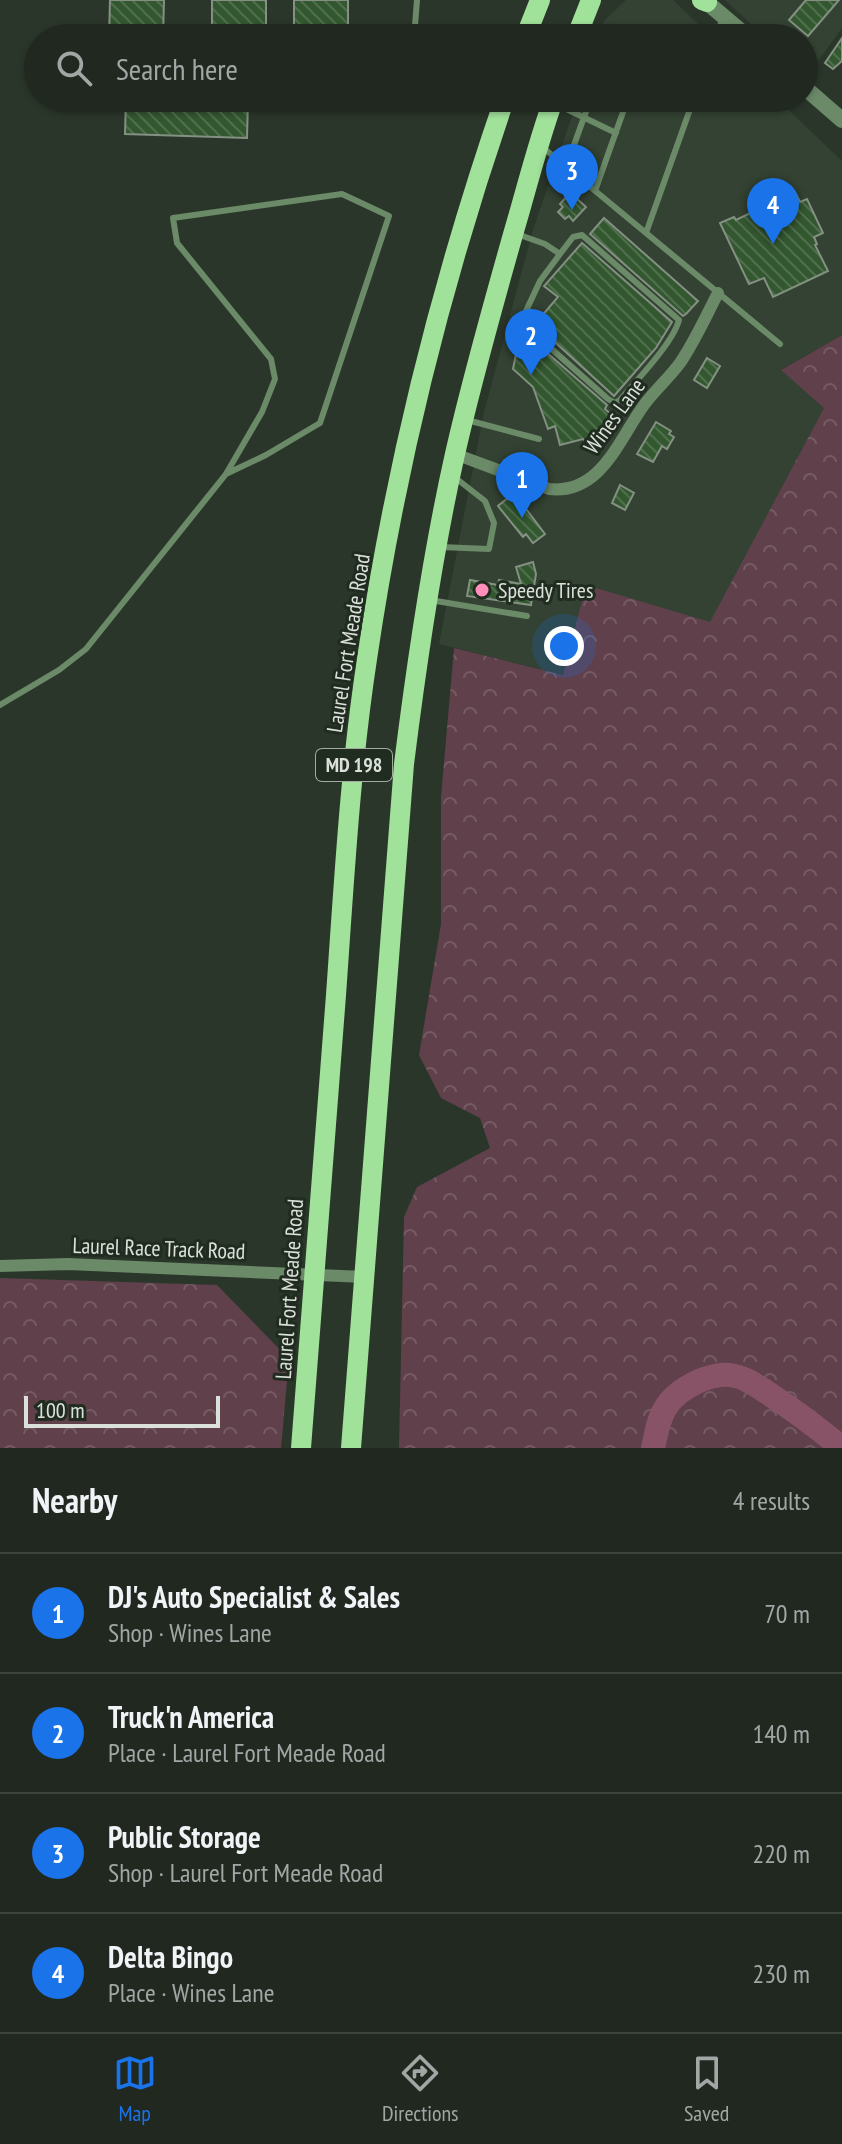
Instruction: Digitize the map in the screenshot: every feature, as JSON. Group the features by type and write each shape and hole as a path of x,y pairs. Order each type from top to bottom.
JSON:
{"main road":[{"path":"531,24 540,0"},
{"path":"582,24 591,0"},
{"path":"585,24 603,0"},
{"name":"Laurel Fort Meade Road","path":"301,1448 343,894 367,660 408,438 441,300 501,112"},
{"name":"MD 198","path":"351,1448 404,764 427,599 453,464 489,317 549,112"}],"street":[{"path":"704,1 732,24"},
{"path":"818,99 842,120"},
{"name":"Wines Lane","path":"453,464 563,491 575,488 594,476 626,438 652,395 679,364 718,293"},
{"name":"Laurel Race Track Road","path":"0,1266 68,1264 365,1277"}],"lane":[{"path":"415,24 417,0"},
{"path":"720,24 723,16"},
{"path":"575,112 616,133"},
{"path":"566,167 586,112"},
{"path":"595,191 623,112"},
{"path":"646,233 689,112"},
{"path":"538,144 780,344"},
{"path":"0,705 59,670 86,649 226,474 262,412 275,379 271,359 177,243 173,218 342,194 389,216 320,423 226,474"},
{"path":"514,233 545,244 560,254"},
{"path":"582,235 679,320 651,363 615,403 528,328 526,311 540,281 560,254 573,237 582,235"},
{"path":"464,419 539,439"},
{"path":"436,547 489,549 494,523 485,501 453,464"},
{"path":"427,599 527,616"}],"shaded area":[{"path":"626,0 673,0 698,24 603,24"},
{"path":"725,0 842,0 842,28 818,61 818,24 751,24"},
{"path":"573,112 791,112 842,161 842,335 782,369 824,408 710,623 586,585 563,675 439,644 484,412 533,230"}],"green space":[{"path":"842,335 842,1448 399,1448 404,1217 417,1187 490,1148 480,1118 441,1098 419,1055 441,924 441,797 454,648 563,675 586,585 710,622 824,408 781,370"},
{"path":"0,1278 217,1285 289,1359 281,1448 0,1448"}],"building":[{"path":"110,0 164,0 163,24 109,24"},
{"path":"212,0 266,0 266,24 212,24"},
{"path":"294,0 348,0 348,24 294,24"},
{"path":"806,0 839,0 818,24 794,24 789,20"},
{"path":"842,38 842,61 833,69 825,63"},
{"path":"126,112 248,112 247,138 125,134"},
{"path":"795,192 800,202 807,199 823,233 814,237 815,245 828,271 773,297 764,278 749,284 720,223 734,217 736,220"},
{"path":"568,195 572,199 574,196 586,207 573,221 569,216 565,219 558,212"},
{"path":"604,218 698,301 686,314 683,316 590,234"},
{"path":"582,243 672,322 656,348 614,396 535,324 558,297 544,286"},
{"path":"530,338 607,405 605,409 612,415 588,443 583,439 560,445 555,426 548,429 533,387 513,369 516,354"},
{"path":"707,358 720,366 707,388 694,380"},
{"path":"656,422 671,431 669,434 674,437 667,449 662,446 653,462 637,454"},
{"path":"620,485 634,493 625,510 612,503"},
{"path":"514,493 545,534 533,543 526,534 523,537 498,506"},
{"path":"533,562 536,574 531,605 467,596 470,580 498,585 499,580 521,584 516,567"}],"waterway":[{"path":"653,1448 661,1417 672,1400 697,1382 726,1375 739,1377 756,1386 842,1448"}],"place":[{"name":"Public Storage","path":"572,210"},
{"name":"Delta Bingo","path":"773,244"},
{"name":"Truck'n America","path":"531,375"},
{"name":"DJ's Auto Specialist & Sales","path":"522,518"},
{"name":"Speedy Tires","path":"482,590"}]}
